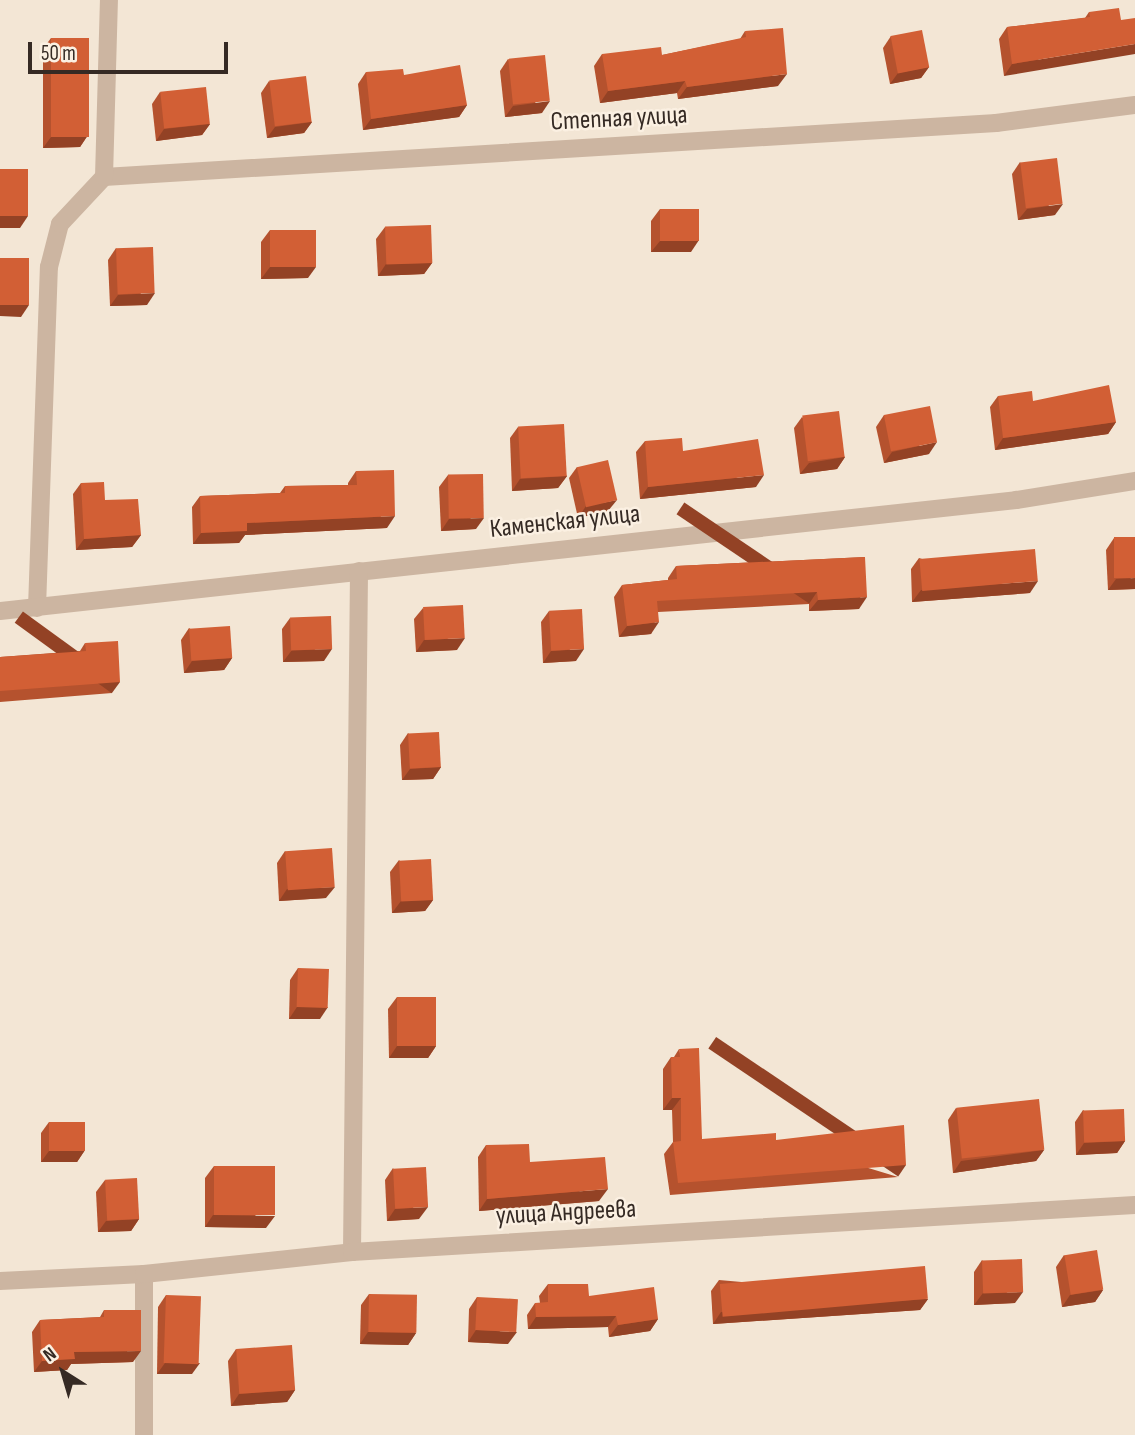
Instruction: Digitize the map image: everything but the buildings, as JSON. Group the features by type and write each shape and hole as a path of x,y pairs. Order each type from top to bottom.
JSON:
{"street":[{"path":"37,608 48,267 60,224 104,177 109,0"},
{"name":"Степная улица","path":"104,177 996,123 1135,105"},
{"name":"Каменская улица","path":"0,611 1016,500 1135,481"},
{"path":"352,1252 359,571"},
{"name":"улица Андреева","path":"0,1281 144,1274 352,1252 1135,1205"},
{"path":"144,1274 144,1435"}]}
